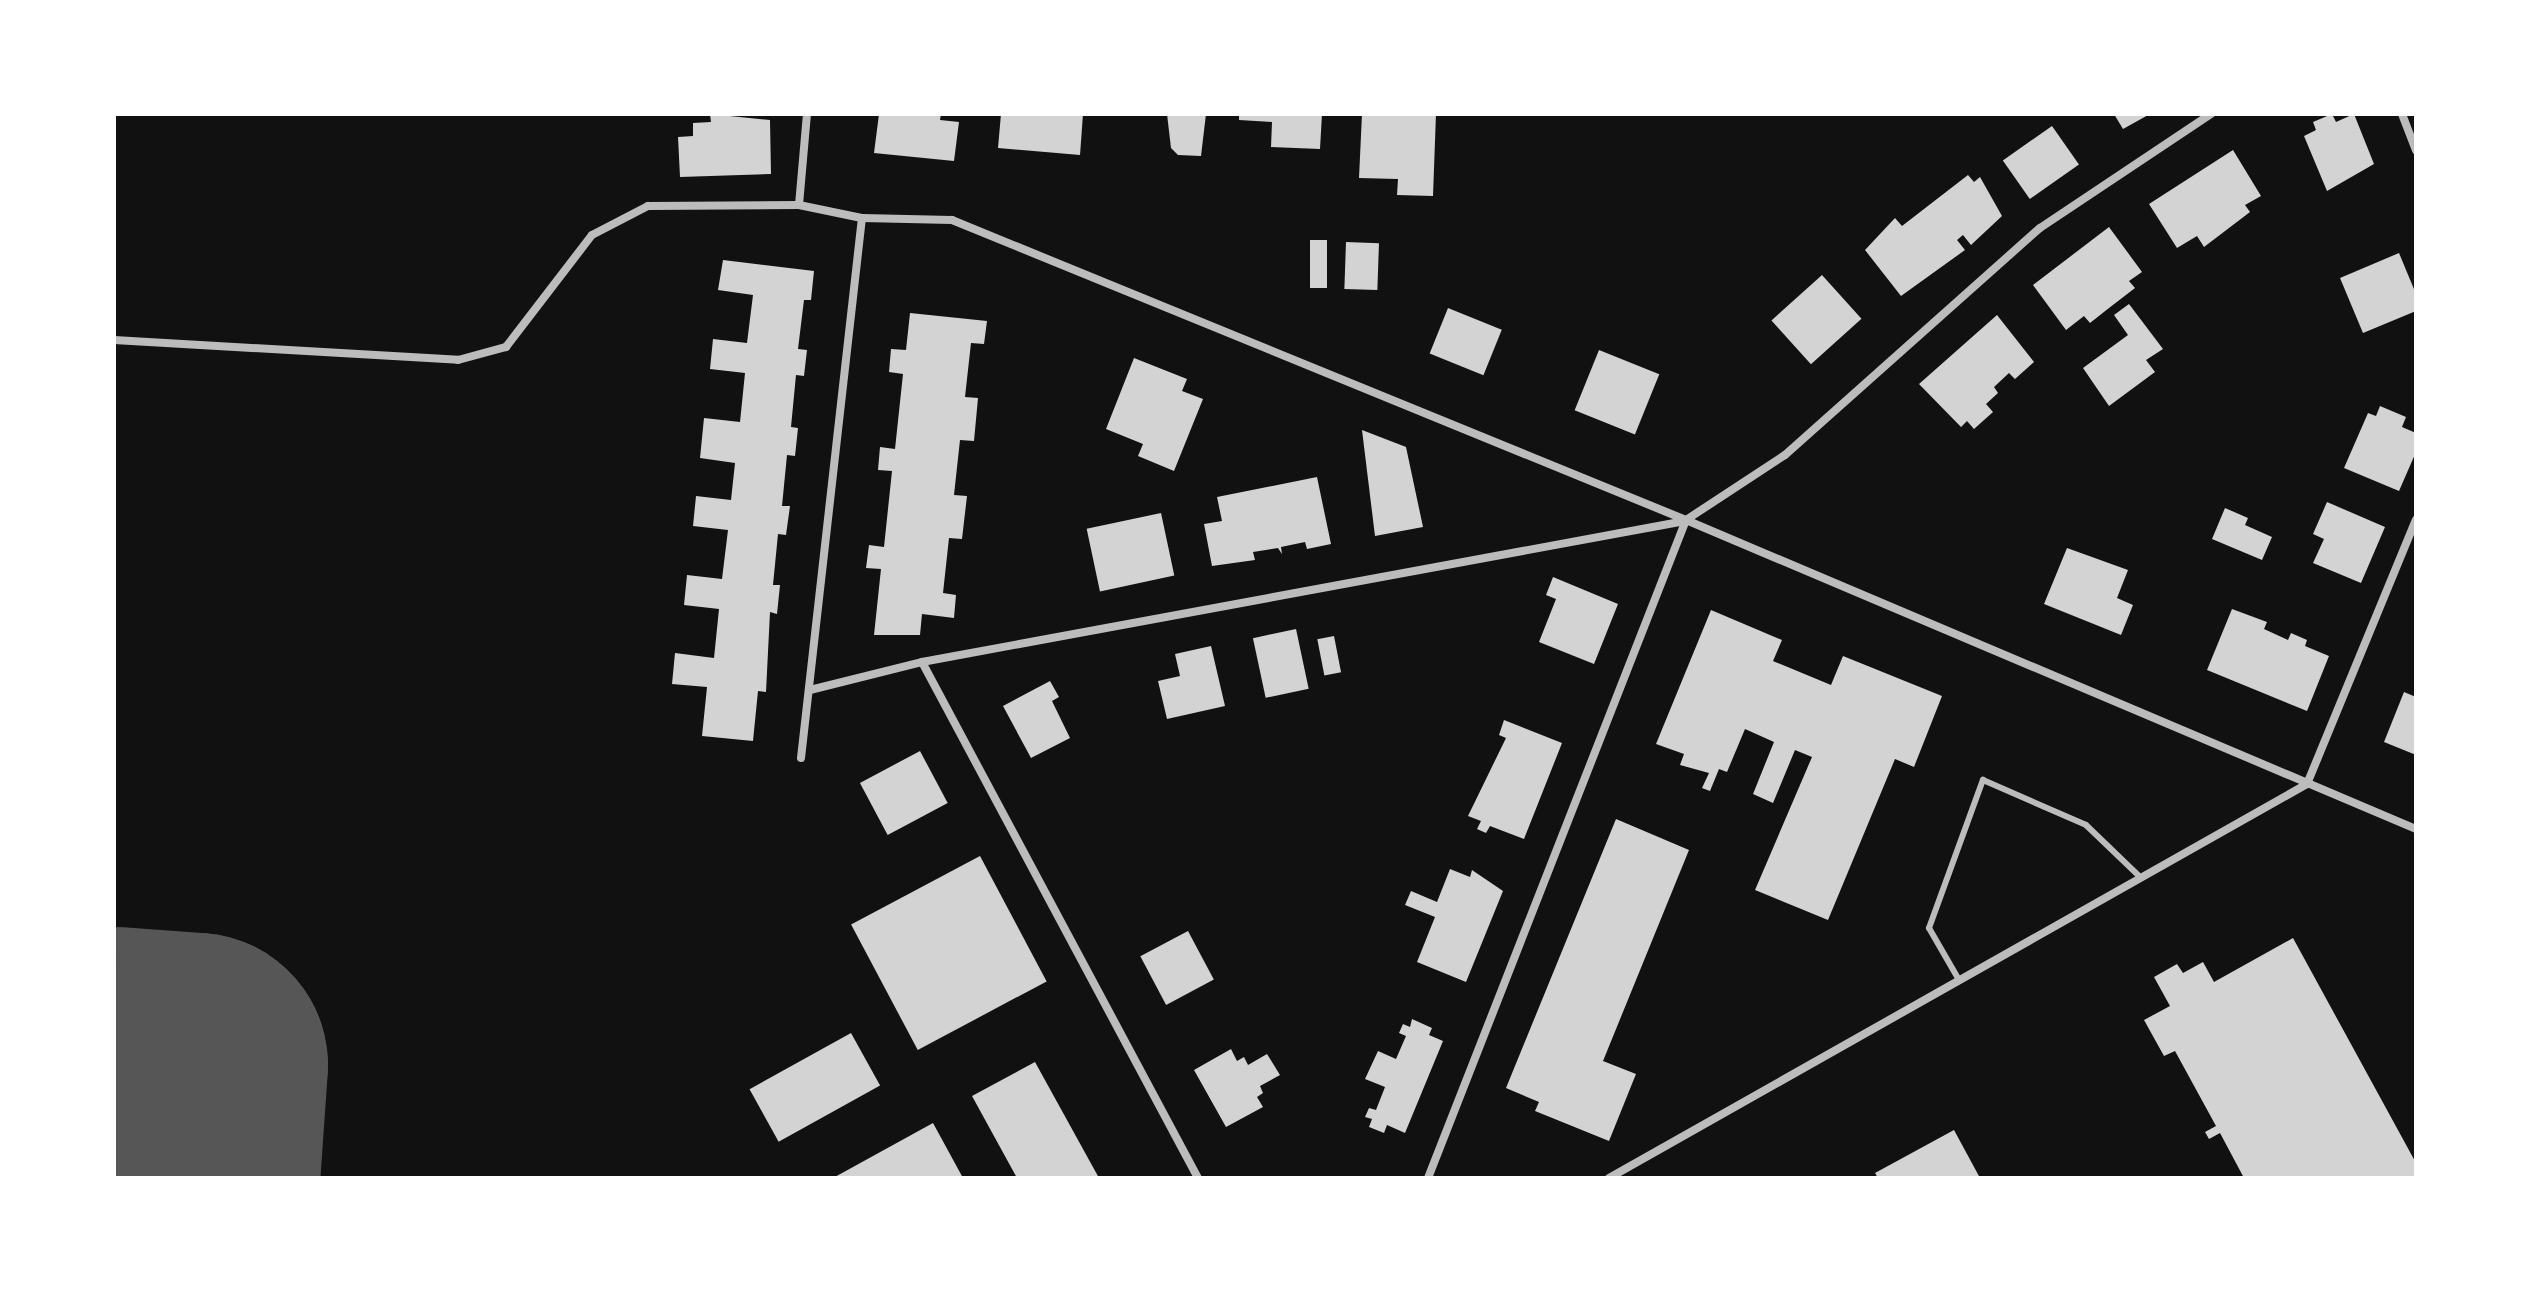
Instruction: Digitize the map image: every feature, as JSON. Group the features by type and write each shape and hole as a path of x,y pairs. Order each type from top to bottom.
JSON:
{"street":[{"path":"799,205 807,114"},
{"path":"810,690 922,662 1686,520 1785,455 2040,228 2211,114"},
{"path":"2402,114 2416,150"},
{"path":"114,340 458,360 506,347 592,235 648,206 799,205 862,218 952,220 1686,520 2416,829"},
{"path":"801,758 862,218"},
{"path":"1428,1178 1686,520"},
{"path":"1609,1178 2307,784 2416,520"},
{"path":"922,662 1198,1178"}],"lane":[{"path":"1959,980 1929,928 1983,780 2086,825 2141,878"}],"building":[{"path":"710,114 770,120 771,174 680,177 678,137 693,136 693,123 711,122"},
{"path":"879,114 941,114 940,120 959,122 954,161 874,153"},
{"path":"1001,114 1083,114 1080,155 998,148"},
{"path":"1167,114 1206,114 1201,156 1178,155 1171,148"},
{"path":"1239,114 1322,114 1320,149 1271,147 1272,122 1239,120"},
{"path":"1362,114 1436,114 1433,196 1397,195 1398,179 1359,178"},
{"path":"2114,114 2150,114 2123,129"},
{"path":"2332,114 2336,122 2354,114 2374,164 2327,191 2304,136 2316,130 2313,122"},
{"path":"2052,126 2079,165 2030,199 2003,160"},
{"path":"2233,150 2261,196 2245,205 2250,212 2204,247 2197,236 2177,248 2149,204"},
{"path":"1968,175 1974,182 1980,177 2002,216 1971,245 1963,235 1957,240 1965,250 1901,296 1865,250 1895,218 1902,226"},
{"path":"2109,227 2142,272 2129,281 2135,288 2090,323 2084,316 2066,330 2033,285"},
{"path":"1310,240 1327,240 1327,288 1310,288"},
{"path":"1346,242 1379,243 1377,290 1344,289"},
{"path":"2399,253 2416,294 2416,311 2363,333 2340,278"},
{"path":"723,260 814,271 811,300 804,300 798,349 807,350 804,376 796,375 791,427 798,428 795,456 787,455 782,506 790,506 786,535 778,534 773,585 780,585 777,614 770,612 766,692 758,691 753,741 702,736 707,687 672,684 675,653 714,658 719,609 684,605 687,575 722,579 728,530 693,526 696,496 731,500 735,463 700,458 704,418 740,422 745,373 710,369 713,339 747,343 753,295 718,290"},
{"path":"1822,275 1861,319 1811,364 1771,321"},
{"path":"2129,304 2163,349 2146,360 2155,372 2109,406 2083,368 2128,335 2114,315"},
{"path":"1448,308 1502,330 1483,375 1430,353"},
{"path":"910,313 987,321 984,344 971,343 965,397 978,398 974,441 960,440 954,495 967,496 962,539 949,538 943,593 956,595 954,618 922,614 920,635 874,635 881,569 866,568 869,545 884,547 892,471 878,470 880,447 895,449 903,374 889,372 891,349 906,350"},
{"path":"1997,315 2034,362 2015,379 2009,373 1994,387 1998,393 1986,404 1993,412 1974,429 1967,421 1961,427 1919,384"},
{"path":"1599,350 1659,374 1635,435 1575,410"},
{"path":"1134,358 1187,379 1182,391 1203,399 1174,471 1138,456 1143,444 1106,429"},
{"path":"2380,406 2406,417 2402,427 2416,433 2416,452 2399,491 2344,468 2368,413 2376,416"},
{"path":"1362,430 1406,447 1423,527 1375,536"},
{"path":"1317,477 1331,544 1307,549 1305,542 1281,547 1282,554 1278,548 1253,552 1255,560 1212,566 1204,524 1222,521 1217,497"},
{"path":"2327,502 2385,527 2361,583 2313,563 2324,539 2313,534"},
{"path":"2225,508 2248,518 2245,525 2272,537 2262,560 2212,539"},
{"path":"1161,513 1174,576 1100,591 1087,529"},
{"path":"2067,548 2128,570 2117,598 2133,605 2121,635 2044,604"},
{"path":"1553,577 1618,604 1594,664 1539,642 1556,599 1546,595"},
{"path":"2232,609 2267,622 2264,629 2288,640 2291,633 2307,640 2305,646 2329,656 2307,711 2207,670"},
{"path":"1711,610 1782,640 1773,661 1831,685 1843,656 1942,696 1914,767 1895,759 1828,920 1755,890 1812,757 1795,750 1773,803 1753,794 1774,742 1745,729 1727,772 1719,769 1710,791 1702,788 1709,773 1680,765 1684,754 1656,744"},
{"path":"1296,629 1309,689 1266,698 1253,638"},
{"path":"1334,636 1341,672 1324,676 1317,639"},
{"path":"1211,646 1225,706 1167,719 1158,681 1180,676 1175,654"},
{"path":"1050,681 1059,697 1052,701 1070,738 1031,758 1003,706"},
{"path":"2404,692 2416,697 2416,755 2384,742"},
{"path":"1504,720 1562,743 1524,839 1490,826 1486,833 1477,829 1481,821 1468,816 1506,738 1499,735"},
{"path":"920,751 948,803 888,835 860,783"},
{"path":"1616,819 1689,850 1603,1061 1636,1074 1609,1141 1535,1111 1539,1102 1506,1088"},
{"path":"980,856 1047,981 918,1050 851,925"},
{"path":"1450,869 1470,877 1472,870 1503,891 1466,982 1417,962 1435,917 1405,905 1411,891 1437,902"},
{"path":"1188,931 1214,980 1166,1005 1140,956"},
{"path":"2293,938 2416,1163 2416,1178 2244,1178 2220,1133 2209,1139 2205,1132 2216,1126 2175,1051 2164,1056 2144,1020 2170,1006 2154,977 2177,964 2183,973 2203,962 2214,982"},
{"path":"1412,1019 1432,1028 1429,1035 1443,1041 1405,1133 1387,1125 1384,1133 1369,1127 1372,1119 1365,1117 1369,1108 1376,1110 1385,1087 1365,1079 1378,1051 1396,1059 1406,1036 1399,1033 1403,1024 1410,1027"},
{"path":"851,1033 880,1085 779,1142 750,1089"},
{"path":"1231,1049 1237,1061 1244,1057 1248,1065 1267,1054 1280,1075 1260,1086 1263,1093 1257,1097 1263,1107 1226,1127 1194,1070"},
{"path":"1035,1062 1099,1178 1017,1178 972,1096"},
{"path":"933,1123 963,1178 833,1178"},
{"path":"1954,1130 1980,1178 1878,1178 1875,1173"}],"runway":[{"path":"114,1059 196,1065 188,1178"}]}
